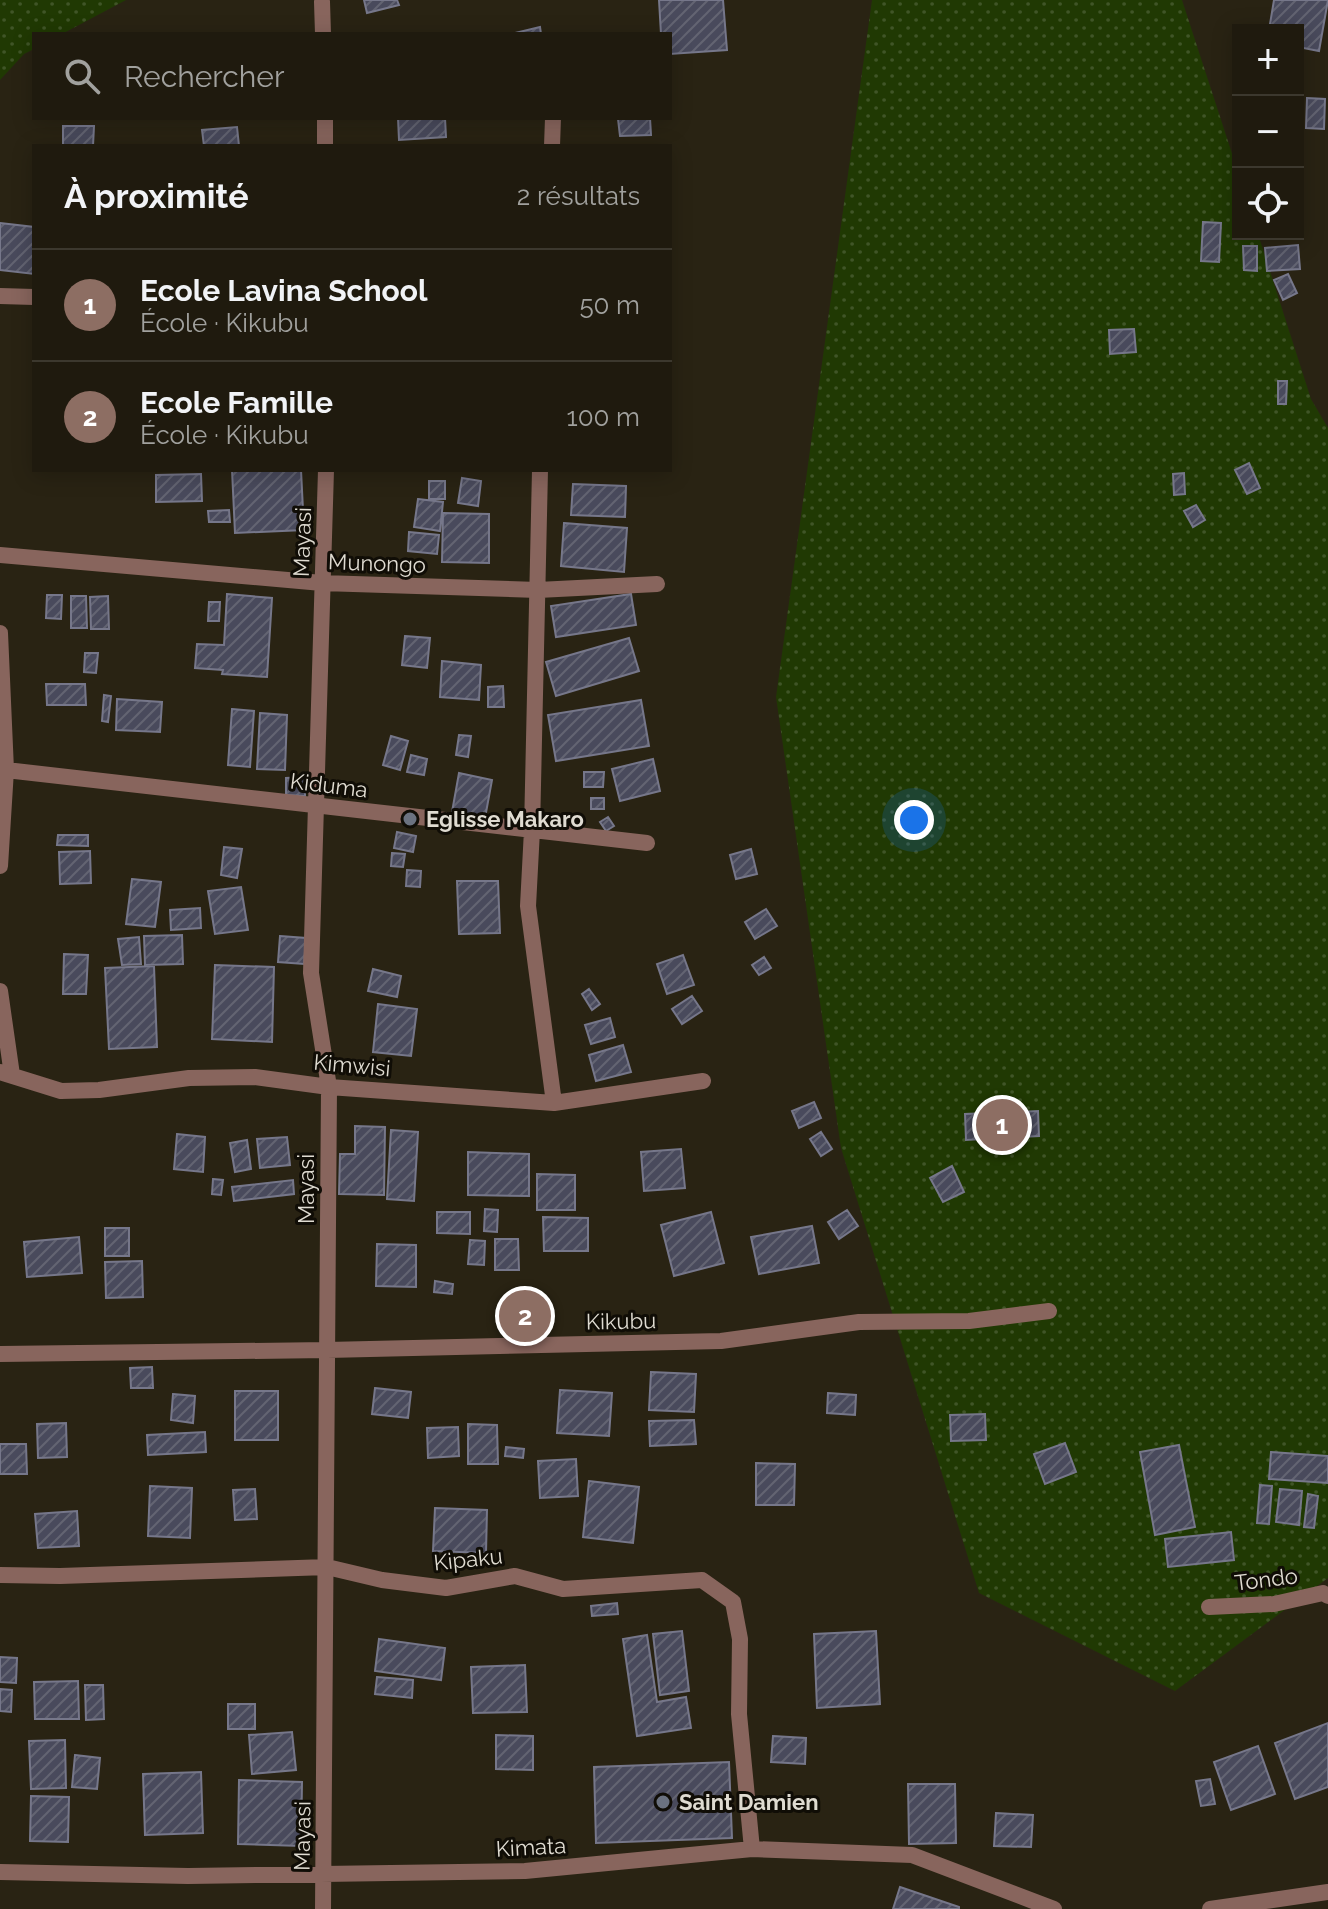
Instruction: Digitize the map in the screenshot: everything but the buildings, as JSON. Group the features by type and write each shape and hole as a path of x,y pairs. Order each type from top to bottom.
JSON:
{"street":[{"path":"322,2 323,32"},
{"path":"325,120 325,144"},
{"path":"552,144 553,120"},
{"path":"0,296 32,297"},
{"name":"Mayasi","path":"323,1909 329,1087 311,973 326,472"},
{"path":"540,472 528,906 554,1103"},
{"name":"Munongo","path":"0,555 322,583 538,590 657,584"},
{"path":"0,633 6,770 0,866"},
{"name":"Kiduma","path":"6,770 647,843"},
{"path":"0,991 6,1074"},
{"name":"Kimwisi","path":"6,1074 61,1091 99,1090 189,1078 255,1077 329,1087 554,1103 703,1081"},
{"name":"Kikubu","path":"0,1354 721,1341 859,1322 969,1321 1049,1311"},
{"name":"Kipaku","path":"0,1575 60,1576 327,1567 382,1580 446,1588 515,1576 563,1589 702,1580 733,1602 740,1639 739,1714 752,1849"},
{"name":"Tondo","path":"1209,1607 1274,1604 1323,1593 1328,1596"},
{"name":"Kimata","path":"0,1872 188,1876 525,1871 752,1849 912,1855 1054,1909"},
{"path":"1210,1909 1328,1892"}],"green space":[{"path":"0,0 126,0 66,32 32,32 32,50 24,54 0,80"},
{"path":"872,0 1182,0 1232,154 1232,240 1260,240 1311,399 1328,428 1328,1578 1175,1691 979,1593 841,1148 776,697"}],"place":[{"name":"Eglisse Makaro","path":"410,819"},
{"name":"Ecole Lavina School","path":"1002,1125"},
{"name":"Ecole Famille","path":"525,1316"},
{"name":"Saint Damien","path":"663,1802"}]}
